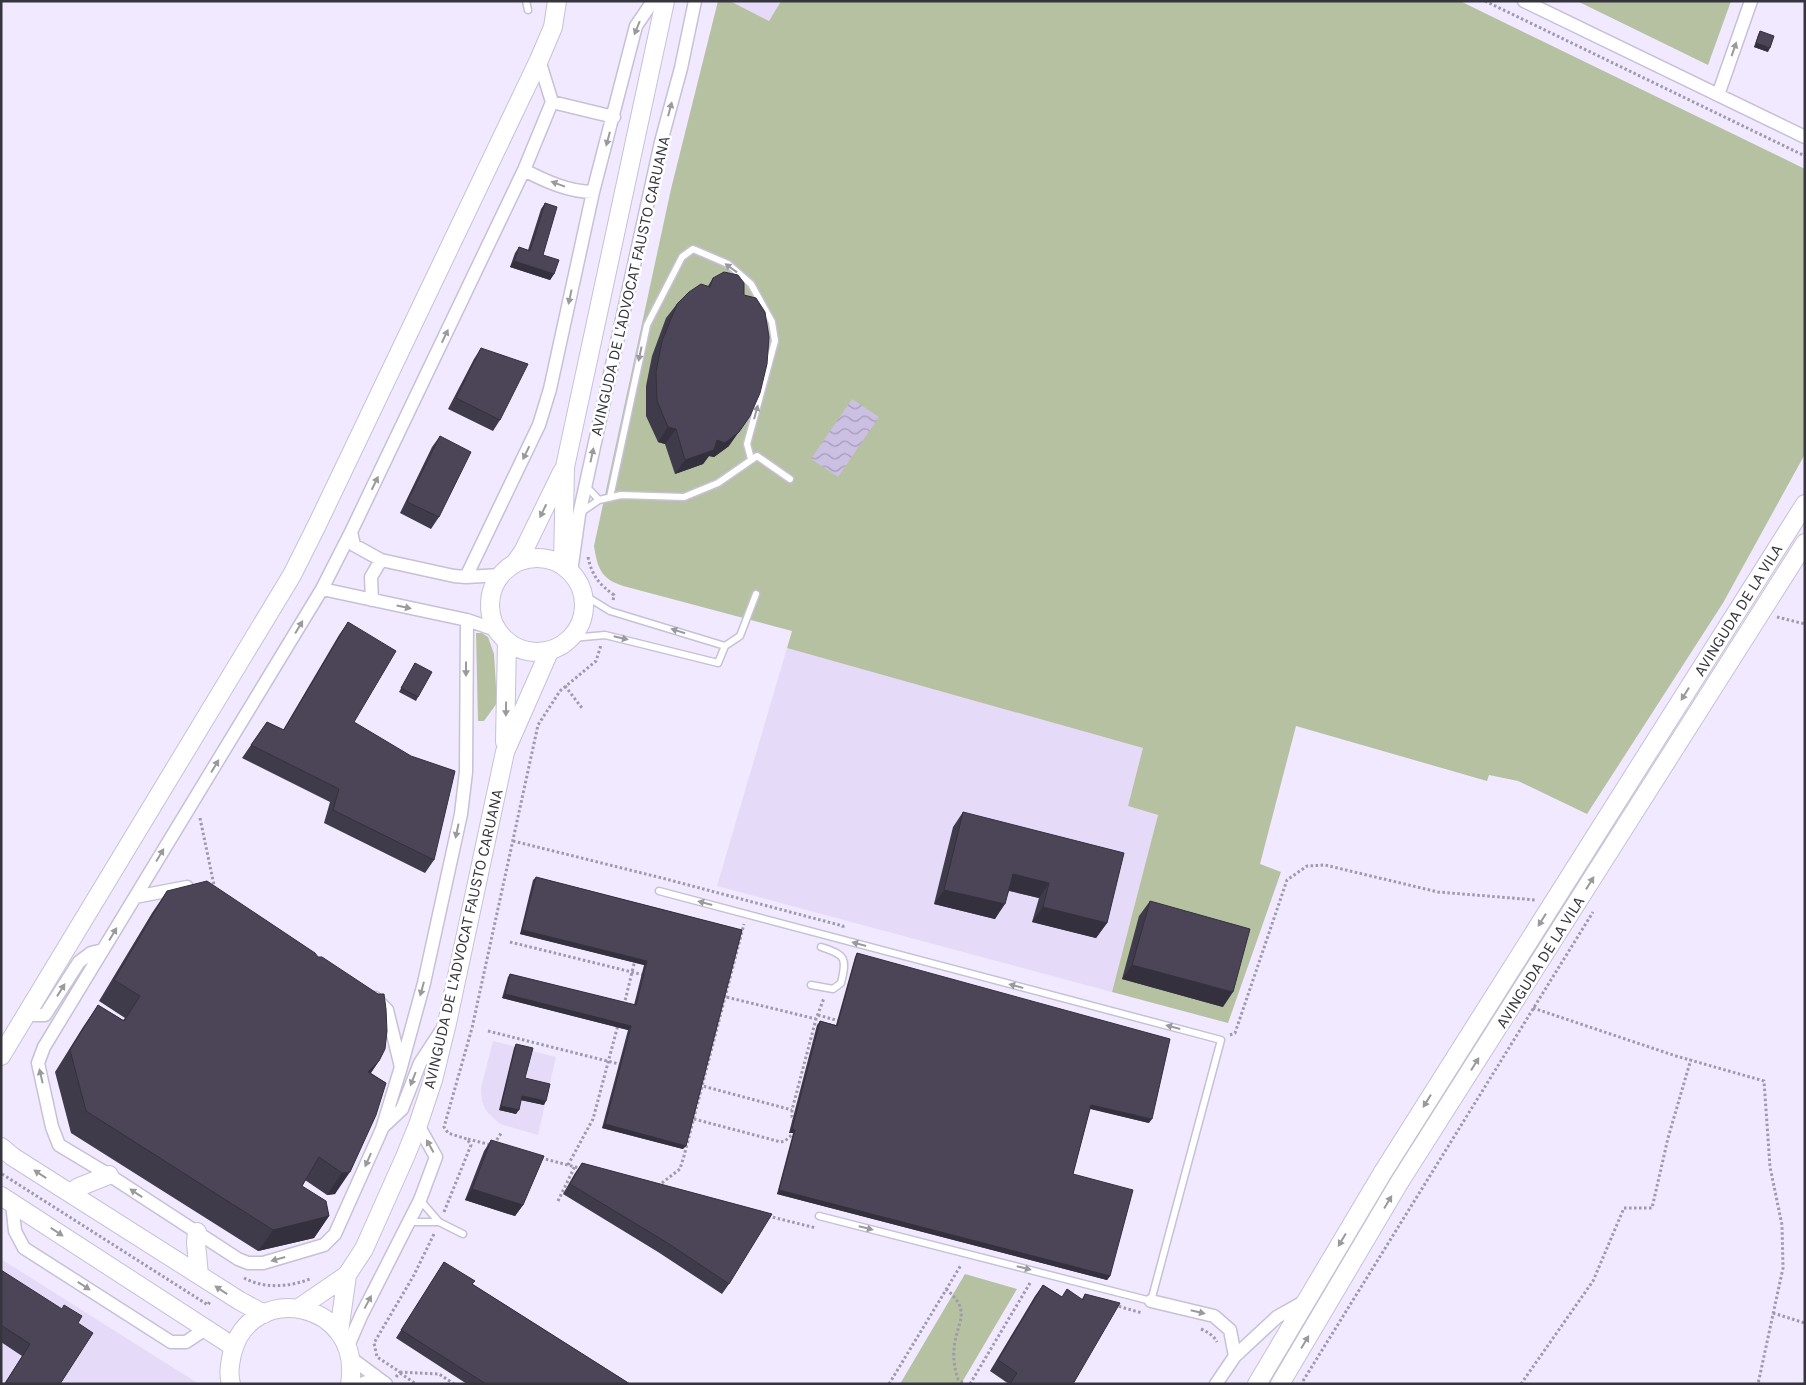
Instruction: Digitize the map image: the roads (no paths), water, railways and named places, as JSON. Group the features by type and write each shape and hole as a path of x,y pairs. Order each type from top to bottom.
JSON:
{"street":[{"path":"1,1055 292,575 539,60 553,27 557,1"},
{"path":"466,577 539,425 550,389 593,192 614,117 636,26 653,1"},
{"name":"AVINGUDA DE L'ADVOCAT FAUSTO CARUANA","path":"567,568 565,467 666,1"},
{"name":"AVINGUDA DE L'ADVOCAT FAUSTO CARUANA","path":"567,568 661,142 681,68 695,1"},
{"path":"1524,1 1805,137"},
{"path":"1718,95 1751,1"},
{"path":"199,1275 196,1243 197,1232 59,1145 52,1127 38,1063 44,1046 322,590 351,532 524,170 552,102 539,60"},
{"path":"552,102 614,117"},
{"path":"524,170 578,192 593,192"},
{"name":"AVINGUDA DE L'ADVOCAT FAUSTO CARUANA","path":"515,563 523,552 565,467"},
{"name":"AVINGUDA DE LA VILA","path":"1257,1384 1383,1172 1805,504"},
{"path":"351,532 354,545 381,560 466,577 501,575"},
{"name":"AVINGUDA DE LA VILA","path":"1280,1384 1399,1184 1805,543"},
{"path":"322,590 466,620 502,636 527,652 548,652 572,638 584,617 584,594 567,568 540,557 515,563 501,575 493,588 490,609 502,636"},
{"path":"372,600 371,577 381,560"},
{"name":"AVINGUDA DE L'ADVOCAT FAUSTO CARUANA","path":"197,1232 248,1263 264,1263 324,1245 335,1234 382,1129 424,983 461,814 466,772 466,620"},
{"name":"AVINGUDA DE L'ADVOCAT FAUSTO CARUANA","path":"502,636 505,752"},
{"name":"AVINGUDA DE L'ADVOCAT FAUSTO CARUANA","path":"299,1308 347,1275 364,1249 418,1125 433,1080 447,1022 505,752 548,652"},
{"path":"135,897 194,886 202,886 215,891"},
{"path":"26,1015 45,1015 79,962 91,953 103,950"},
{"path":"365,989 387,1010 401,1067"},
{"path":"382,1129 402,1109 420,1063 447,1022"},
{"path":"346,1345 420,1200 436,1157 418,1125"},
{"path":"1,1147 199,1275 264,1314"},
{"path":"70,1193 78,1187 109,1175"},
{"path":"7,1199 234,1347"},
{"path":"7,1199 15,1231 24,1248 171,1342 186,1342 207,1328"},
{"name":"AVINGUDA DE L'ADVOCAT FAUSTO CARUANA","path":"347,1275 346,1345 352,1372 350,1384"},
{"name":"AVINGUDA DE LA VILA","path":"1216,1384 1235,1356 1277,1317 1307,1300"},
{"path":"1151,1301 1214,1316 1230,1330 1235,1356"},
{"path":"231,1384 229,1366 234,1347 244,1330 252,1321 264,1314 284,1308 309,1310 324,1318 346,1345 388,1383"},
{"path":"361,1384 366,1382 388,1383"}],"lane":[{"path":"526,1 528,10"},
{"path":"610,498 647,325 682,257 693,249 728,264 751,284 772,322 775,341 747,444 750,459"},
{"path":"579,514 599,500 621,496 684,497 718,483 750,459 757,456 790,479"},
{"path":"585,485 599,500"},
{"path":"584,594 610,611 724,646"},
{"path":"572,638 605,635 718,663 724,646 740,636 756,594"},
{"path":"659,891 1221,1040 1151,1301 819,1216"},
{"path":"811,985 833,989 841,983 846,965 843,957 821,948"},
{"path":"420,1200 440,1222 463,1234"},
{"path":"408,1222 440,1222"}],"water":[{"path":"852,399 879,417 838,477 811,459"}]}
